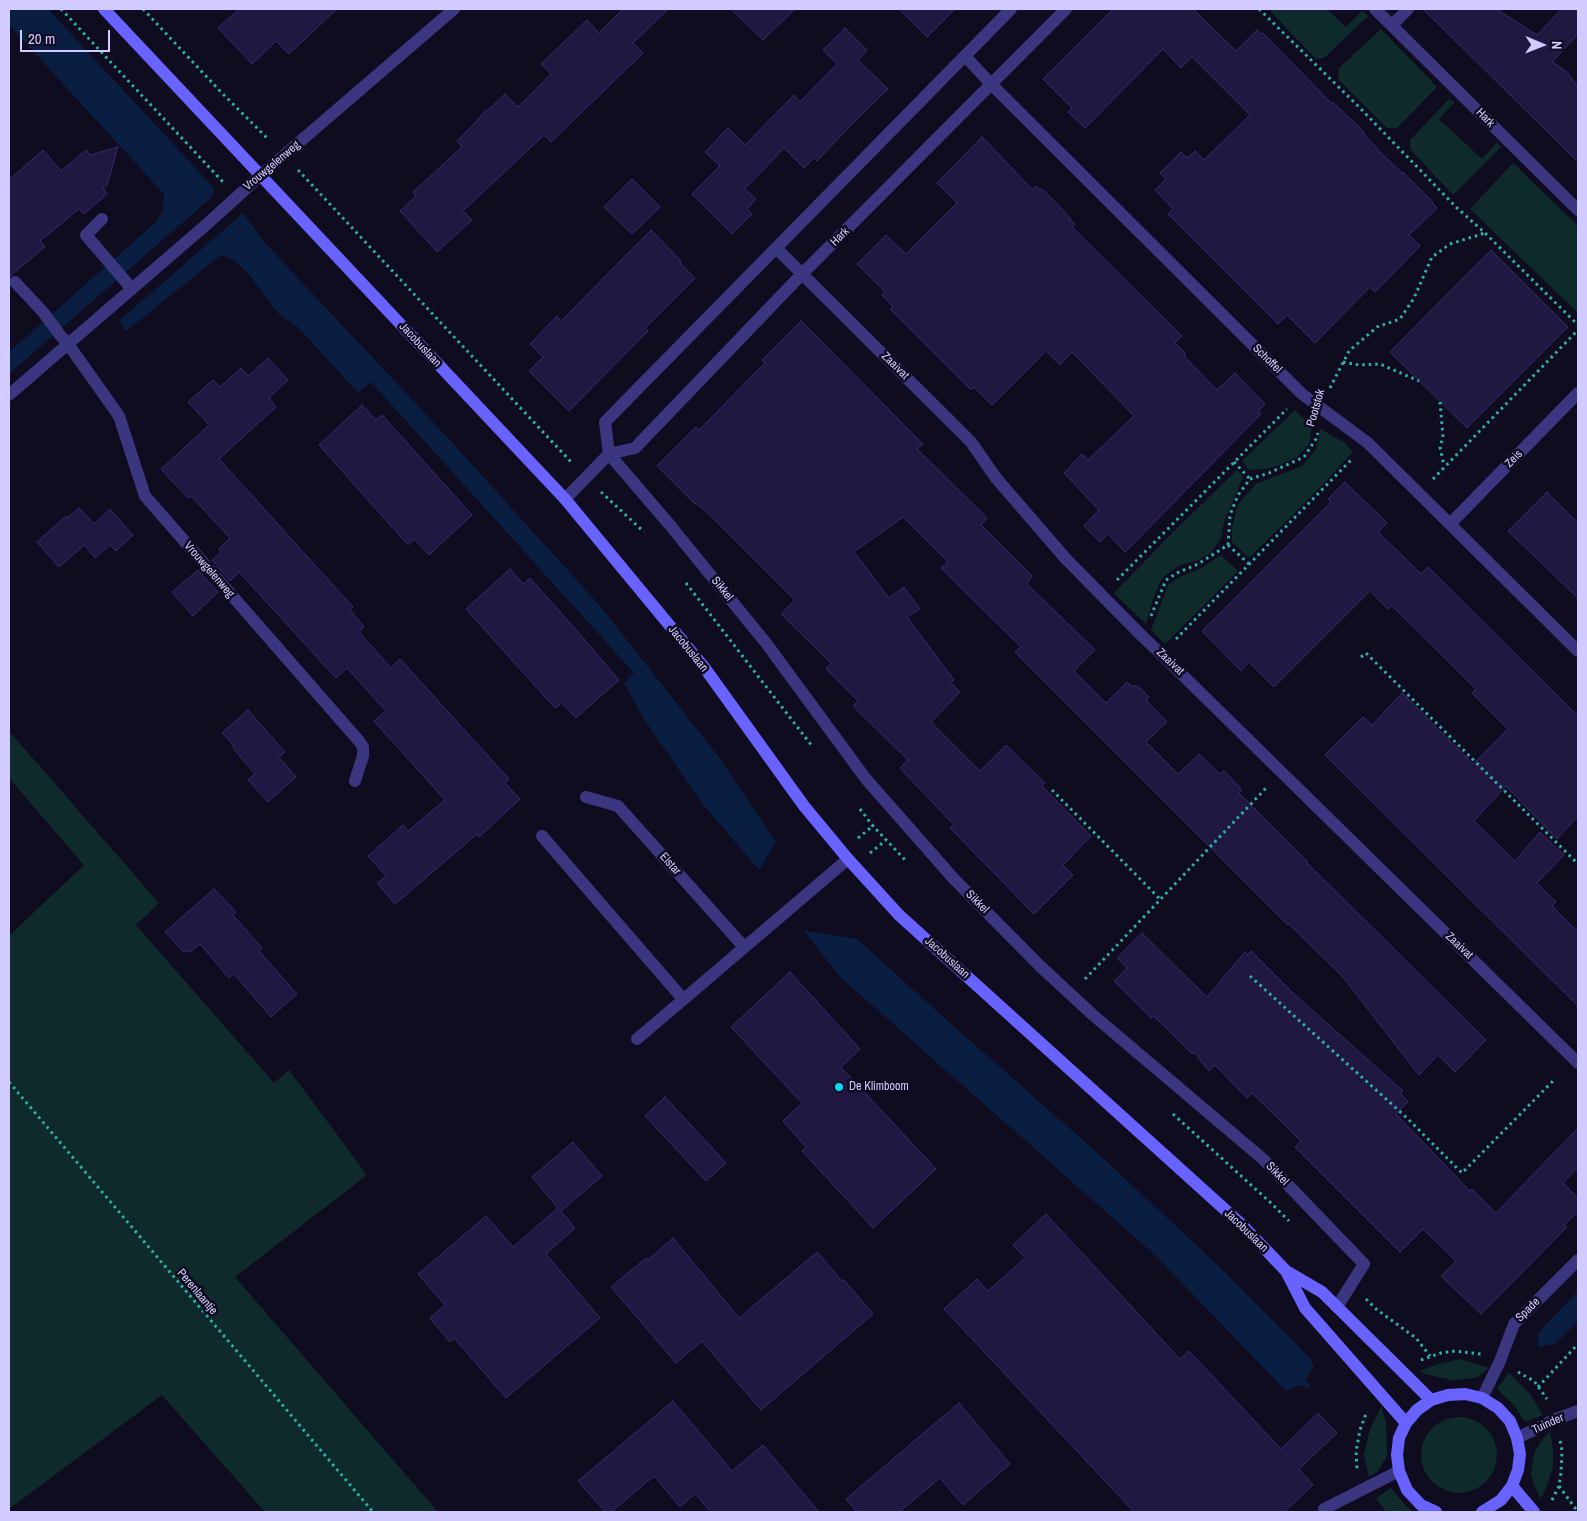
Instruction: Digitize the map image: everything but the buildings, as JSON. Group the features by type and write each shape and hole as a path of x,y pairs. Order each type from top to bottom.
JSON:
{"main road":[{"name":"Jacobuslaan","path":"104,9 565,499 704,667 804,806 848,859 899,915 1242,1225 1286,1271 1322,1292 1431,1400"},
{"name":"Jacobuslaan","path":"1286,1271 1304,1308 1406,1423"},
{"path":"1436,1512 1421,1505 1407,1490 1399,1471 1397,1455 1399,1438 1406,1423 1417,1410 1431,1400 1448,1395 1465,1394 1482,1398 1498,1408 1510,1421 1518,1438 1520,1454 1518,1470 1512,1486 1501,1500 1485,1512"},
{"path":"1512,1486 1534,1512"}],"street":[{"name":"Vrouwgelenweg","path":"9,395 64,340 285,156 454,9"},
{"path":"565,499 609,454 605,422 1011,9"},
{"name":"Hark","path":"609,454 635,448 802,274 1066,9"},
{"name":"Hark","path":"1375,9 1578,210"},
{"path":"1392,25 1408,9"},
{"name":"Schoffel","path":"966,56 1302,394 1368,443 1578,651"},
{"path":"102,219 86,235 128,285"},
{"name":"Zaaivat","path":"776,248 971,442 996,478 1066,559 1142,637 1578,1063"},
{"path":"14,282 43,312 64,340"},
{"name":"Vrouwgelenweg","path":"64,340 118,416 145,496 360,741 363,747 363,756 355,781"},
{"name":"Zeis","path":"1450,524 1578,393"},
{"name":"Sikkel","path":"609,454 760,635 866,779 954,879 1041,967 1092,1015 1263,1160 1364,1264 1336,1307"},
{"name":"Elstar","path":"586,797 618,806 744,947"},
{"path":"542,836 683,999"},
{"path":"637,1039 848,859"},
{"name":"Spade","path":"1482,1398 1500,1361 1514,1324 1578,1260"},
{"name":"Tuinder","path":"1518,1438 1556,1418 1578,1411"},
{"path":"1324,1509 1399,1471"}],"path":[{"path":"61,9 237,196"},
{"path":"143,9 220,91 285,156 586,478"},
{"path":"1259,9 1360,107 1456,207 1485,232 1578,325"},
{"name":"Pootstok","path":"1250,479 1269,473 1304,457 1316,439 1333,380 1349,351 1377,327 1400,319 1414,298 1432,257 1450,244 1485,232"},
{"path":"1419,493 1578,330"},
{"path":"1342,362 1359,365 1380,364 1419,381"},
{"name":"Pootstok","path":"1102,596 1302,394"},
{"path":"1440,402 1443,437 1440,447 1444,467"},
{"path":"1161,654 1368,443"},
{"path":"1228,545 1230,515 1238,495 1250,479 1234,462"},
{"path":"1228,545 1249,564"},
{"path":"1142,637 1166,580 1198,564 1228,545"},
{"path":"1361,657 1366,653 1578,864"},
{"path":"1071,994 1282,772"},
{"path":"1052,790 1160,900"},
{"path":"848,859 856,840 893,810"},
{"path":"848,859 869,854 906,824"},
{"path":"1250,976 1407,1118 1462,1173 1555,1079"},
{"name":"Perenlaantje","path":"9,1082 373,1512"},
{"path":"1538,1387 1578,1344"},
{"path":"1558,1486 1578,1512"}],"green space":[{"path":"1272,9 1327,9 1346,27 1362,11 1368,16 1324,58 1316,59 1270,11"},
{"path":"1381,29 1437,87 1397,128 1387,128 1338,79 1339,68"},
{"path":"1449,99 1455,102 1439,119 1482,159 1497,143 1501,147 1453,195 1410,149 1410,140"},
{"path":"1513,163 1578,226 1578,313 1470,209"},
{"path":"1295,410 1312,427 1309,444 1297,457 1280,465 1255,470 1248,469 1242,461"},
{"path":"1320,429 1345,443 1353,452 1249,558 1232,542 1232,527 1238,504 1256,484 1302,466 1315,451 1320,436"},
{"path":"1237,470 1243,477 1224,522 1221,538 1211,553 1196,561 1180,565 1161,580 1146,624 1114,593"},
{"path":"1221,555 1238,571 1165,644 1151,630 1168,585 1178,578 1203,567"},
{"path":"9,731 159,903 136,925 274,1083 289,1070 367,1175 235,1277 438,1512 265,1512 162,1395 9,1509 9,936 84,865 9,778"},
{"path":"1460,1359 1489,1368 1478,1377 1452,1380 1425,1374 1420,1371 1438,1364"},
{"path":"1509,1373 1530,1394 1543,1415 1525,1422 1514,1405 1497,1389"},
{"path":"1381,1407 1386,1422 1387,1456 1377,1472 1369,1477 1364,1455 1370,1429"},
{"path":"1459,1417 1473,1420 1486,1428 1494,1441 1497,1455 1494,1469 1486,1482 1473,1490 1459,1493 1445,1490 1432,1482 1424,1469 1421,1455 1424,1441 1432,1428 1445,1420"},
{"path":"1550,1431 1553,1465 1541,1499 1531,1474 1534,1453"},
{"path":"1391,1488 1407,1507 1414,1512 1386,1512 1376,1498"}],"water":[{"path":"9,9 48,9 214,188 212,197 9,374 9,352 156,222 162,212 164,194 9,25"},
{"path":"243,213 264,242 449,439 601,607 718,756 776,842 759,870 701,802 644,719 624,683 634,673 371,382 358,393 298,327 279,314 247,272 232,259 221,255 126,331 119,321"},
{"path":"804,931 857,939 1102,1157 1226,1273 1310,1358 1314,1367 1305,1380 1311,1385 1309,1389 1301,1385 1286,1391 1155,1255 840,977"},
{"path":"1578,1291 1578,1321 1555,1344 1546,1345 1541,1348 1536,1344 1539,1340 1537,1334"}],"place":[{"name":"De Klimboom","path":"839,1087"}]}
